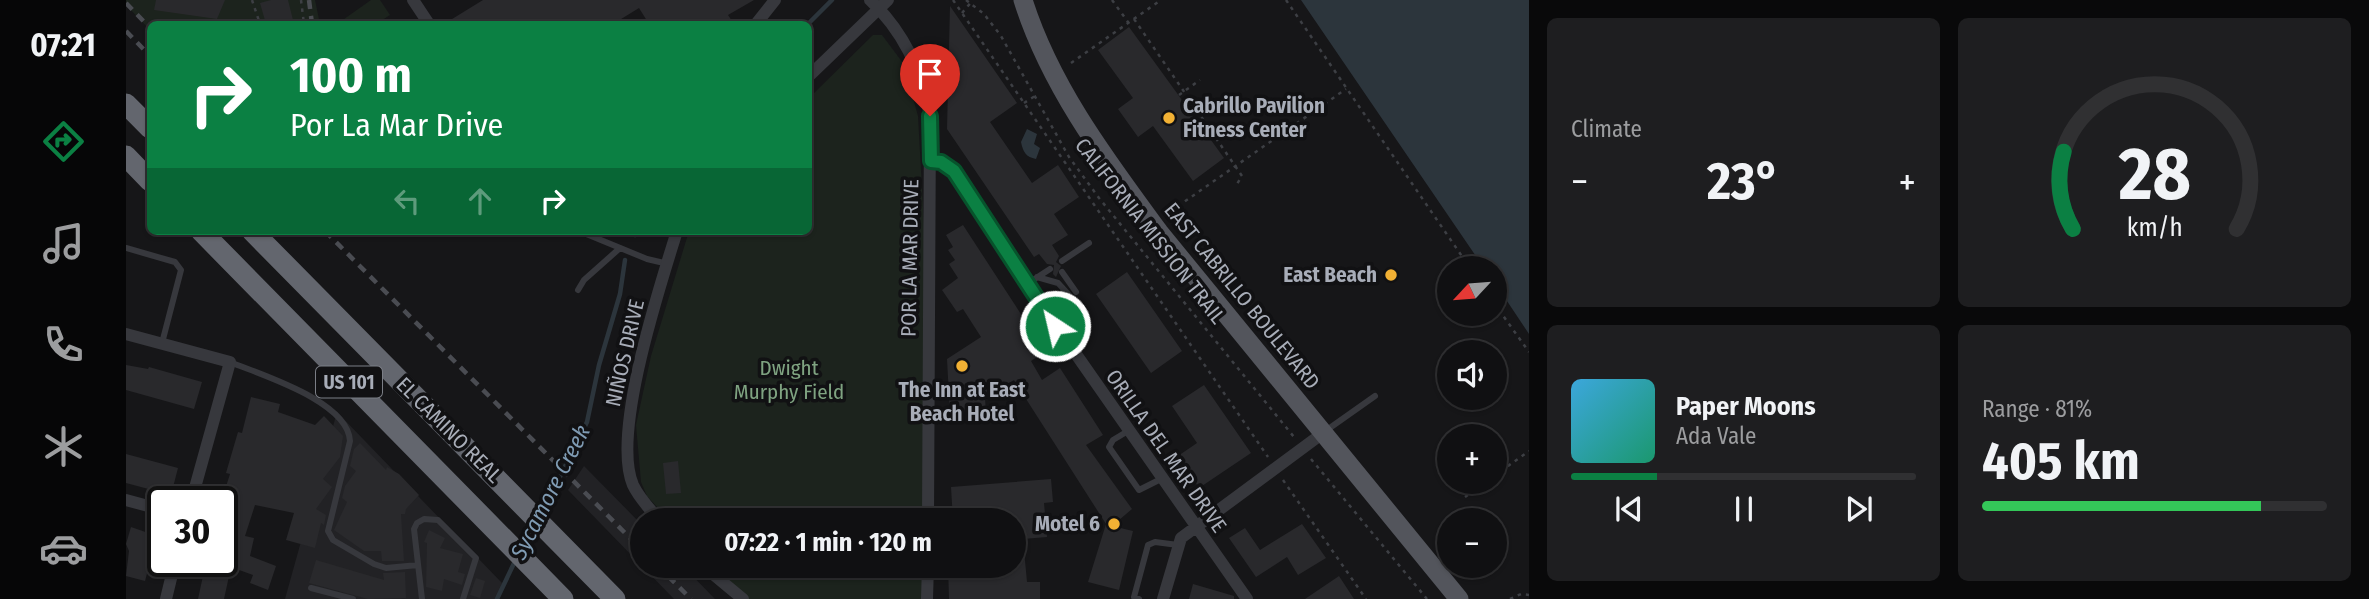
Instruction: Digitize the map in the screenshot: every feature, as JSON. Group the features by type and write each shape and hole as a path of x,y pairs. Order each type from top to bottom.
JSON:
{"highway":[{"path":"126,104 147,125"},
{"path":"126,156 147,178"},
{"name":"EL CAMINO REAL","path":"205,235 557,593"},
{"name":"EL CAMINO REAL","path":"256,235 615,599"}],"main road":[{"name":"EAST CABRILLO BOULEVARD","path":"1023,0 1046,61 1121,180 1459,599"}],"street":[{"path":"413,0 427,21"},
{"path":"758,21 775,0"},
{"path":"812,73 879,3"},
{"name":"POR LA MAR DRIVE","path":"879,3 908,49 920,76 930,116 928,508"},
{"name":"ORILLA DEL MAR DRIVE","path":"931,161 941,162 954,171 1032,281 1161,479 1247,599"},
{"name":"NIÑOS DRIVE","path":"650,508 633,485 628,447 637,378 664,263 675,235"},
{"path":"126,334 230,362 195,486"},
{"path":"1163,599 1178,545 1195,526 1323,433"},
{"path":"126,500 147,506"},
{"path":"166,599 172,577"},
{"path":"718,578 743,599"},
{"path":"927,599 928,578"}],"lane":[{"path":"589,235 664,263"},
{"path":"1062,261 1089,243"},
{"path":"126,248 174,262 181,271 162,343"},
{"path":"578,290 584,280 620,248"},
{"path":"1032,281 1050,269"},
{"path":"1032,281 1058,283 1073,294 1062,272"},
{"path":"230,362 315,398 348,429 351,440 328,531 332,540 380,566 418,565"},
{"path":"1323,433 1375,396"},
{"path":"1128,430 1113,440 1109,447 1139,490 1161,479"},
{"path":"422,599 414,529 424,519 438,520 476,558 463,599"},
{"path":"1139,599 1134,597 1149,545 1155,542 1178,545"},
{"path":"311,587 353,599"}],"path":[{"path":"252,0 259,21"},
{"path":"301,0 304,21"},
{"path":"953,0 1268,457"},
{"name":"CALIFORNIA MISSION TRAIL","path":"966,0 992,23 1069,157 1099,198 1296,440"},
{"path":"962,13 973,0"},
{"path":"1112,0 1128,22"},
{"path":"1071,63 1161,0"},
{"path":"1286,0 1462,256"},
{"path":"1134,19 1236,166 1242,176 1237,184"},
{"path":"1179,95 1200,80"},
{"path":"1171,211 1347,89"},
{"path":"1024,103 1035,96"},
{"path":"1507,321 1529,352"},
{"path":"1507,467 1529,451"},
{"path":"1312,459 1427,599"},
{"path":"1283,480 1366,599"},
{"path":"1465,497 1469,494"},
{"path":"1510,599 1521,594 1529,595"}],"shaded area":[{"path":"1301,0 1529,0 1529,334 1507,301 1507,256 1476,256"},
{"path":"1027,129 1037,134 1034,144 1040,148 1036,159 1027,155 1022,146"},
{"path":"337,412 502,583 499,599 285,599"},
{"path":"584,466 630,513 630,554 568,490"},
{"path":"654,578 695,578 715,599 674,599"}],"green space":[{"path":"126,0 315,0 319,21 147,21 147,27 126,5"},
{"path":"371,0 380,0 390,15 381,21 341,21"},
{"name":"Dwight Murphy Field","path":"873,35 882,35 903,63 918,116 928,298 928,508 658,508 647,496 641,482 636,425 651,356 688,235 812,235 812,95"},
{"path":"725,578 928,578 927,599 743,599"}],"building":[{"path":"156,0 225,0 217,19 154,10"},
{"path":"288,0 293,21 265,21 260,3"},
{"path":"483,0 754,0 728,15 732,21 647,21 639,8 618,21 449,21"},
{"path":"950,6 1017,103 990,122 1032,183 1058,165 1079,197 1054,214 1068,235 1052,245 1059,256 1056,262 1061,266 1056,277 1053,274 1054,265 1047,264 1039,254 1034,257 947,129"},
{"path":"1129,27 1224,158 1193,181 1153,126 1138,137 1118,109 1133,98 1098,50"},
{"path":"963,225 1032,331 1027,335 1040,355 1031,361 1042,380 1060,368 1103,435 1086,445 1132,509 1112,526 1133,531 1119,590 1088,582 1106,524 1014,380 985,399 987,423 970,424 969,414 950,415 947,359 981,337 963,309 957,312 942,290 958,278 949,264 955,260 948,250 953,247 946,235"},
{"path":"1127,272 1182,351 1151,373 1096,294"},
{"path":"126,365 149,367 202,382 194,409 126,390"},
{"path":"1204,385 1251,453 1199,488 1178,456 1197,443 1172,406"},
{"path":"251,397 280,404 278,412 315,425 324,416 343,436 340,457 323,479 332,487 316,509 326,515 324,525 321,523 315,548 286,540 294,513 255,505 245,536 254,538 250,556 276,566 268,590 250,583 253,575 238,570 238,486 226,486 230,474 226,473 238,432 242,433"},
{"path":"360,443 386,470 387,467 399,474 419,495 406,509 405,514 401,514 404,561 382,561 381,551 364,551 334,530 347,502 342,498 345,486 356,471 350,466 354,449"},
{"path":"126,454 178,468 173,486 147,486 147,489 126,483"},
{"path":"678,461 681,493 666,494 663,463"},
{"path":"1051,479 1053,502 1044,503 1047,537 1026,539 1026,508 952,508 951,487"},
{"path":"1302,524 1326,558 1298,575 1287,557 1256,577 1229,538 1245,528 1260,550"},
{"path":"131,527 147,533 145,581 126,576 129,551 126,544"},
{"path":"429,530 445,538 440,548 463,554 458,572 465,574 462,585 444,579 442,591 426,587 427,543 424,542"},
{"path":"316,560 384,580 383,573 405,572 406,598 368,599 309,583"},
{"path":"1026,571 1027,582 1040,582 1040,599 949,599 948,578 1026,578"},
{"path":"1339,576 1354,599 1305,599"},
{"path":"203,577 229,577 224,599 198,599"},
{"path":"476,578 485,581 480,598 470,595"},
{"path":"1193,584 1234,596 1234,599 1189,599"}],"waterway":[{"name":"Sycamore Creek","path":"811,21 832,0"},
{"name":"Sycamore Creek","path":"541,515 587,422 599,365 620,294 625,260"},
{"name":"Sycamore Creek","path":"522,548 535,526"},
{"name":"Sycamore Creek","path":"497,599 516,559"}],"railway":[{"path":"309,0 312,21"},
{"path":"126,3 147,25"},
{"path":"126,31 147,53"},
{"path":"329,235 630,538"},
{"path":"670,578 691,599"}],"place":[{"name":"Cabrillo Pavilion Fitness Center","path":"1169,118"},
{"name":"East Beach","path":"1391,275"},
{"name":"The Inn at East Beach Hotel","path":"962,366"},
{"name":"Motel 6","path":"1114,524"}],"route":[{"path":"930,116 931,161 948,165 954,171 1055,326"}]}
